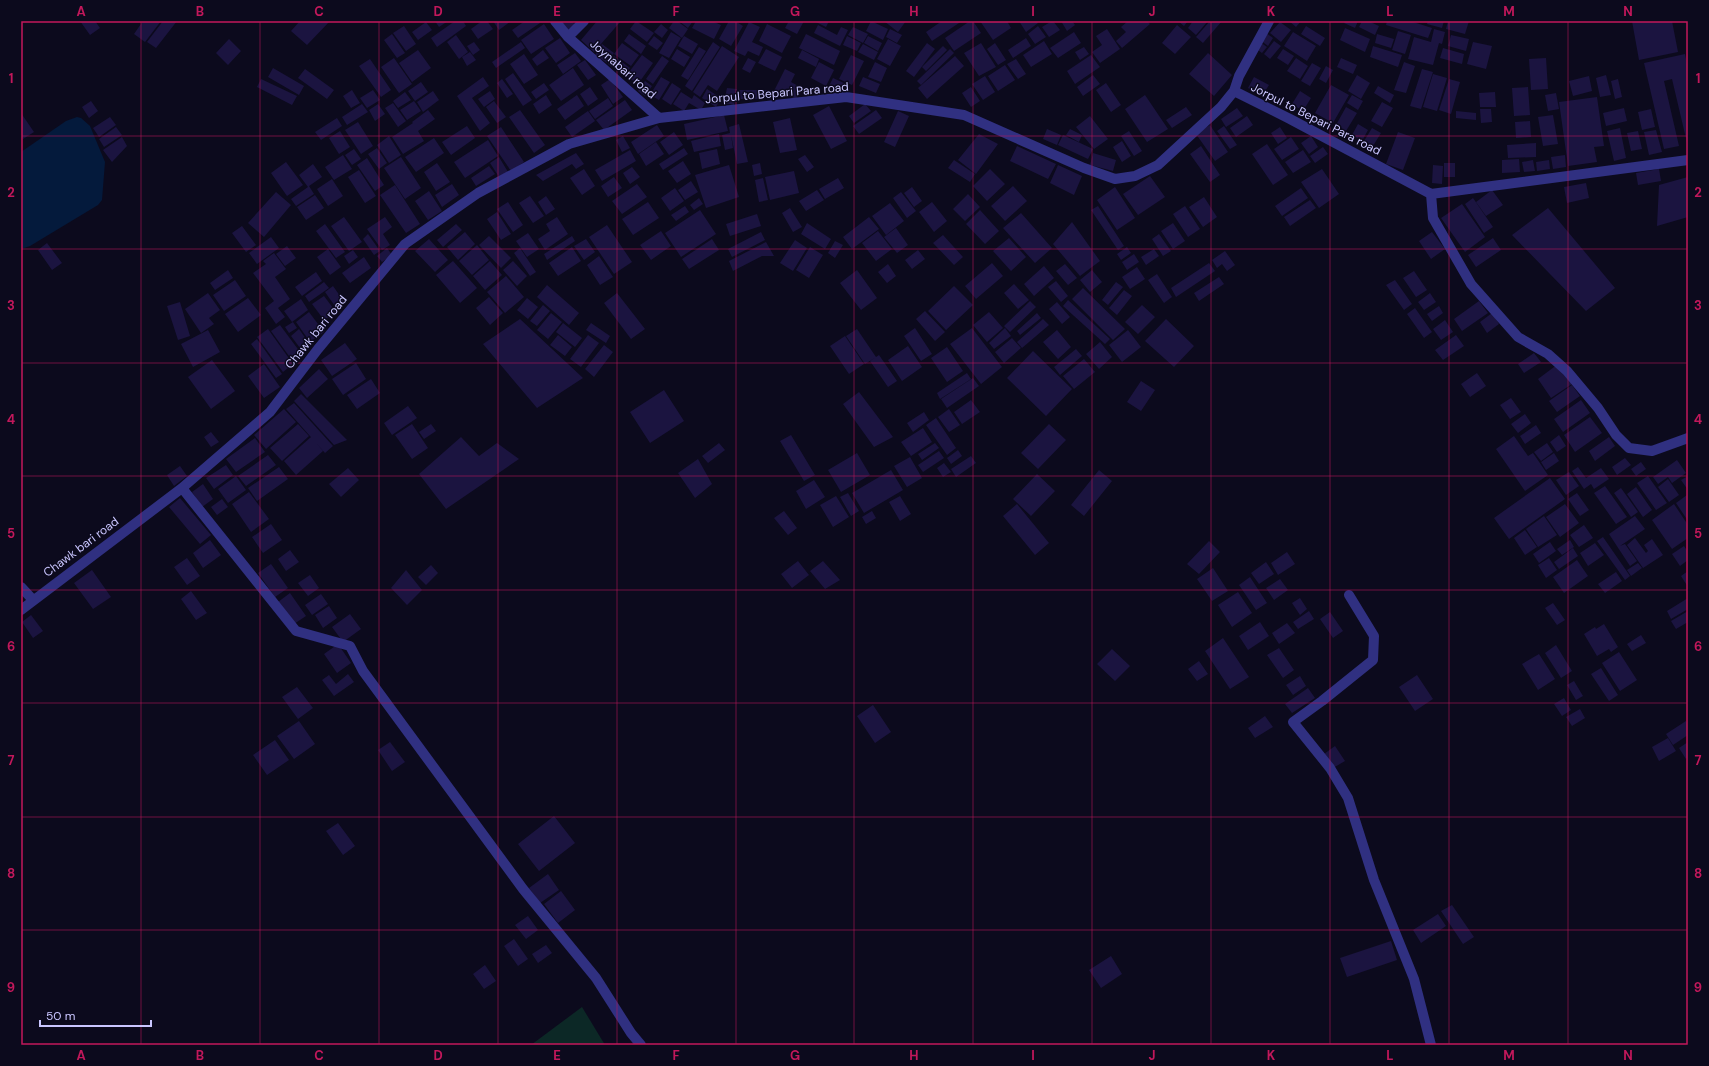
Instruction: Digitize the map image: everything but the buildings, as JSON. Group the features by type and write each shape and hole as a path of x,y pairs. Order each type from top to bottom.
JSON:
{"street":[{"name":"Joynabari road","path":"555,21 568,37 659,118"},
{"path":"568,37 584,21"},
{"path":"1234,91 1239,76 1269,21"},
{"name":"Jorpul to Bepari Para road","path":"659,118 846,97 964,115 1084,168 1115,179 1135,176 1158,165 1221,107 1234,91 1431,194"},
{"name":"Chawk bari road","path":"21,610 182,488 270,412 318,349 405,244 478,193 569,144 659,118"},
{"path":"1688,160 1431,194 1433,218 1471,284 1518,337 1548,354 1567,371 1598,408 1616,435 1630,448 1652,451 1688,438"},
{"path":"182,488 296,631 350,646 363,671 522,889 596,978 631,1033 641,1045"},
{"path":"21,587 33,600"},
{"path":"1348,595 1374,636 1373,660 1293,722 1330,768 1348,798 1374,880 1414,979 1431,1045"}],"green space":[{"path":"582,1007 605,1045 531,1045"}],"water":[{"path":"77,117 81,118 90,126 105,162 102,200 98,205 30,246 21,249 21,152 66,121"}]}
